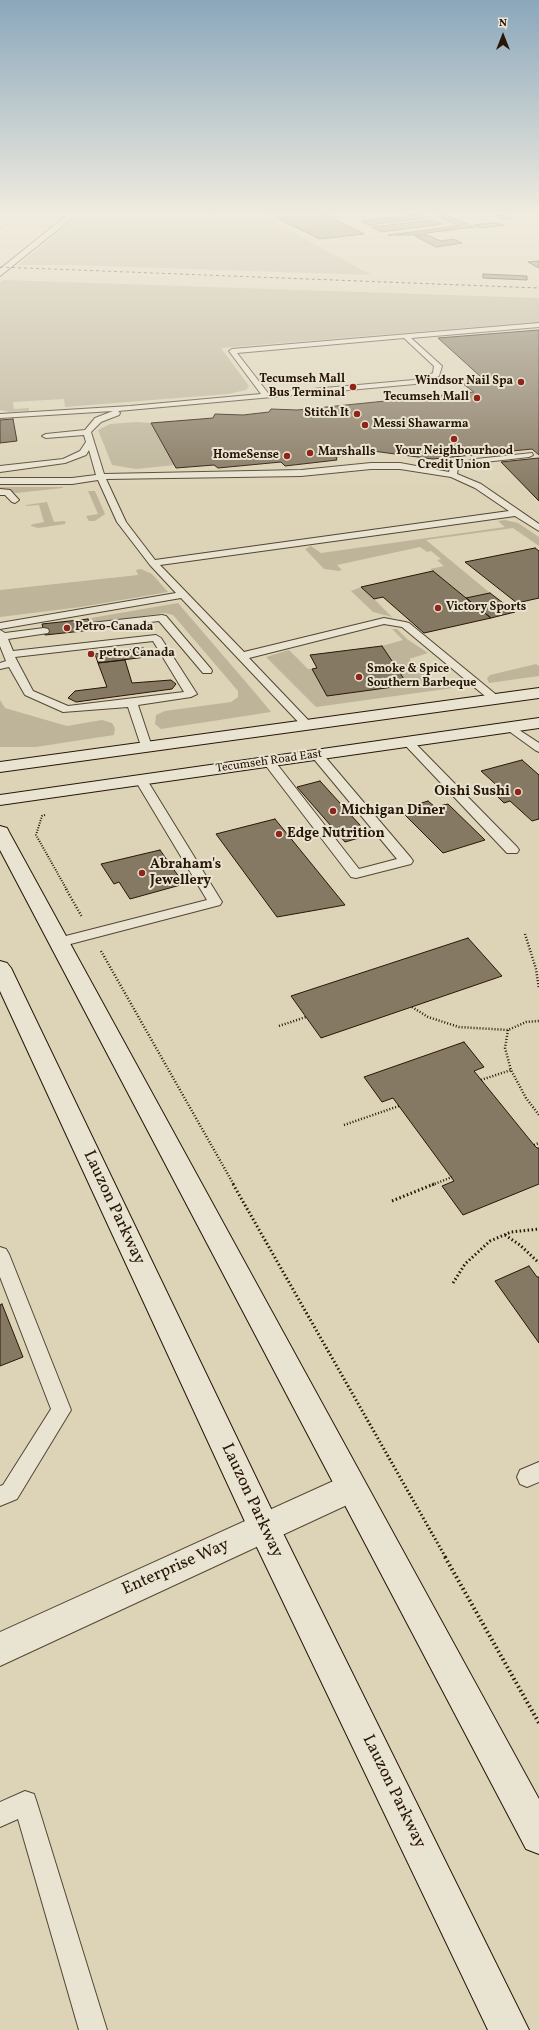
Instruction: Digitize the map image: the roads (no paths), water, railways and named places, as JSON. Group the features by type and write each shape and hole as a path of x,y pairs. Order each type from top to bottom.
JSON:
{"main road":[{"path":"0,767 539,693"},
{"name":"Tecumseh Road East","path":"0,800 539,723"},
{"path":"0,832 539,1836"},
{"name":"Lauzon Parkway","path":"0,968 264,1528 509,2030"},
{"name":"Enterprise Way","path":"0,1649 351,1488"}],"lane":[{"path":"266,395 232,351 539,325"},
{"path":"0,416 130,408 416,382 436,374 438,366 405,336"},
{"path":"46,436 87,432 98,420 130,408"},
{"path":"87,432 101,477 122,522 153,563 307,725"},
{"path":"0,469 66,461 83,453 90,442"},
{"path":"453,475 454,468 476,461 529,455"},
{"path":"0,481 72,481 101,477 301,473 371,466 400,466 453,475 478,486 539,528"},
{"path":"0,472 82,473 101,477"},
{"path":"0,492 7,492 15,500"},
{"path":"153,563 517,513"},
{"path":"0,626 91,612 183,595"},
{"path":"91,626 162,618 207,671 179,675"},
{"path":"242,656 384,621 405,625 495,699"},
{"path":"0,666 10,659 156,638 191,694 132,703 67,710 29,693 10,659 1,635 44,631"},
{"path":"132,703 146,747"},
{"path":"510,728 539,748"},
{"path":"408,742 512,850"},
{"path":"269,762 356,874 406,861 317,755"},
{"path":"59,942 215,902 141,780"},
{"path":"0,1254 61,1410 10,1492 0,1496"},
{"path":"0,1815 25,1803 92,2030"}],"place":[{"name":"Windsor Nail Spa","path":"521,382"},
{"name":"Tecumseh Mall Bus Terminal","path":"353,387"},
{"name":"Tecumseh Mall","path":"477,398"},
{"name":"Stitch It","path":"357,414"},
{"name":"Messi Shawarma","path":"365,425"},
{"name":"Your Neighbourhood Credit Union","path":"454,439"},
{"name":"Marshalls","path":"310,453"},
{"name":"HomeSense","path":"287,456"},
{"name":"Victory Sports","path":"438,608"},
{"name":"Petro-Canada","path":"67,628"},
{"name":"petro Canada","path":"91,654"},
{"name":"Smoke & Spice Southern Barbeque","path":"359,677"},
{"name":"Oishi Sushi","path":"518,792"},
{"name":"Michigan Diner","path":"333,811"},
{"name":"Edge Nutrition","path":"279,834"},
{"name":"Abraham's Jewellery","path":"142,873"}]}
